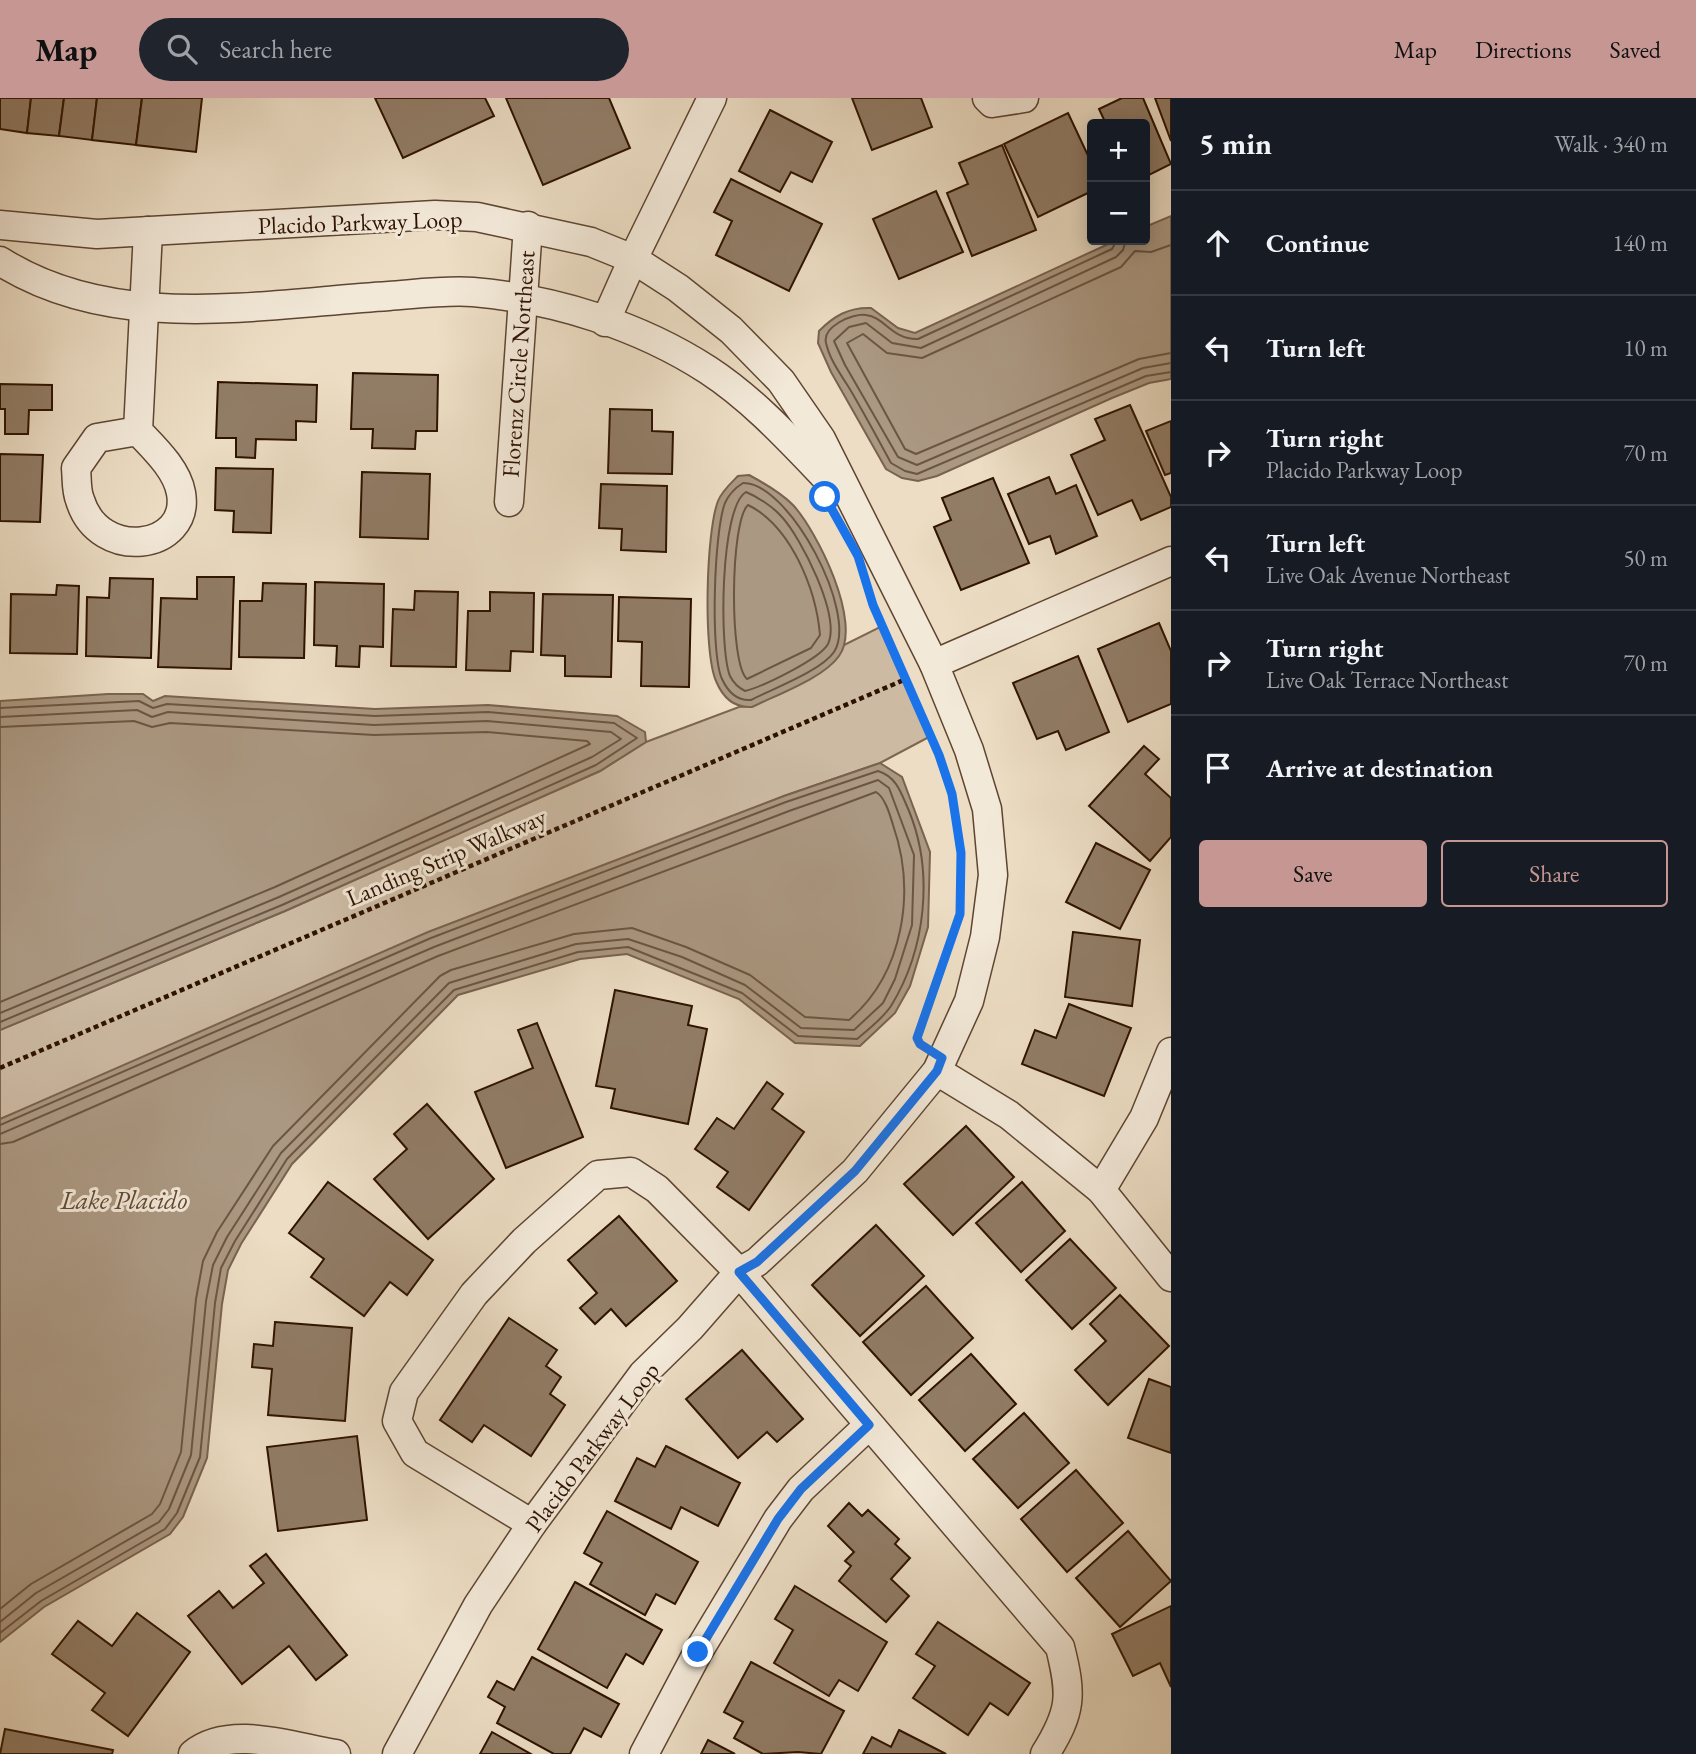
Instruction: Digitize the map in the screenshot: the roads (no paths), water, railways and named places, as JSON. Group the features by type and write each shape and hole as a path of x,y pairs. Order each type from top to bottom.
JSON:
{"street":[{"path":"606,322 633,259 712,98"},
{"path":"987,98 992,103 1024,98"},
{"name":"Placido Parkway Loop","path":"0,225 97,234 435,215 477,217 592,242 633,259 678,288 731,330 781,381 821,439 933,664 969,750 986,809 993,875 985,937 969,1000 939,1065 855,1171 757,1262 739,1272 690,1328 643,1374 532,1524 478,1605 397,1754"},
{"name":"Florenz Circle Northeast","path":"509,502 528,226"},
{"path":"138,430 148,232"},
{"name":"Placido Parkway Loop","path":"0,261 67,293 122,307 205,308 473,292 521,300 606,322 645,335 709,371 758,410 852,503"},
{"path":"933,664 1171,561"},
{"path":"1101,1190 1144,1118 1171,1052"},
{"path":"939,1065 1009,1115 1101,1190 1171,1277"},
{"path":"532,1524 415,1453 397,1421 404,1392 474,1294 524,1241 598,1175 631,1172 657,1189 739,1272 1060,1647 1070,1687 1063,1726 1045,1754"},
{"path":"644,1754 698,1652 778,1519 801,1489 869,1425"},
{"path":"193,1754 215,1740 240,1738 335,1754"}],"water":[{"path":"1171,216 1171,379 1149,383 1112,398 937,476 918,481 902,478 886,469 831,372 818,343 819,331 836,317 849,311 871,308 898,328 915,333 1106,245 1150,245 1150,225"},
{"path":"749,475 793,505 814,535 834,578 841,601 845,641 839,656 822,672 752,707 746,707 735,704 726,697 716,681 709,645 708,591 711,538 718,501 738,476"},
{"path":"143,694 153,701 165,696 375,709 488,705 617,716 645,732 646,742 600,771 285,911 0,1030 0,701"},
{"name":"Lake Placido","path":"880,763 902,777 930,852 928,927 910,986 895,1013 860,1046 795,1043 739,999 627,954 580,959 458,995 292,1164 241,1244 228,1270 222,1304 207,1458 183,1517 170,1534 44,1607 0,1642 0,1119 428,932 784,796"}]}
